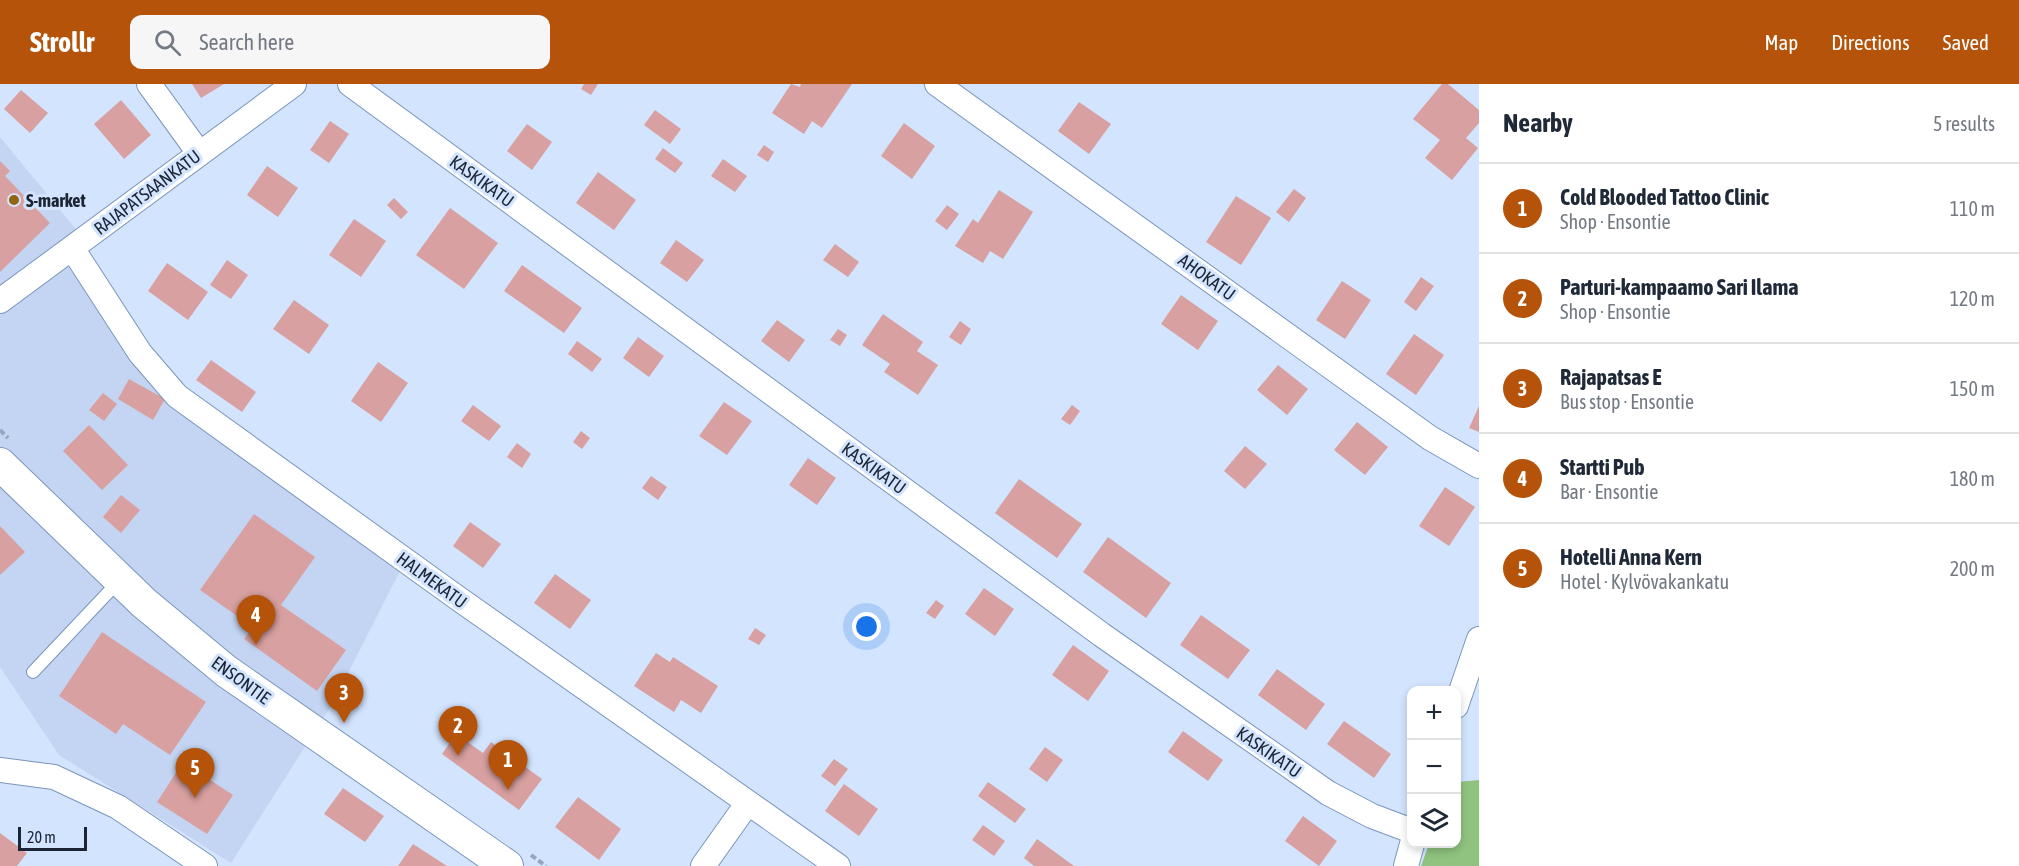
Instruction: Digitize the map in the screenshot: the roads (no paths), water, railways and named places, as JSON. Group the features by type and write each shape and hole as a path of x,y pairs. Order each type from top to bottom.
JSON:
{"street":[{"path":"149,84 199,153"},
{"name":"RAJAPATSAANKATU","path":"0,301 294,84"},
{"name":"KASKIKATU","path":"350,84 1112,642 1328,793 1372,816 1407,829"},
{"name":"AHOKATU","path":"937,84 1430,438 1479,466"},
{"name":"HALMEKATU","path":"72,248 140,353 177,396 747,804 838,866"},
{"name":"ENSONTIE","path":"8,455 120,580 226,671 517,860"},
{"path":"1461,691 1479,639"},
{"path":"0,770 54,777 118,807 205,866"},
{"path":"703,866 747,804"},
{"path":"1406,866 1411,848"}],"lane":[{"path":"33,672 120,580"}],"place":[{"name":"S-market","path":"14,200"},
{"name":"Startti Pub","path":"256,645"},
{"name":"Rajapatsas E","path":"344,723"},
{"name":"Parturi-kampaamo Sari Ilama","path":"458,756"},
{"name":"Cold Blooded Tattoo Clinic","path":"508,790"},
{"name":"Hotelli Anna Kern","path":"195,798"}]}
